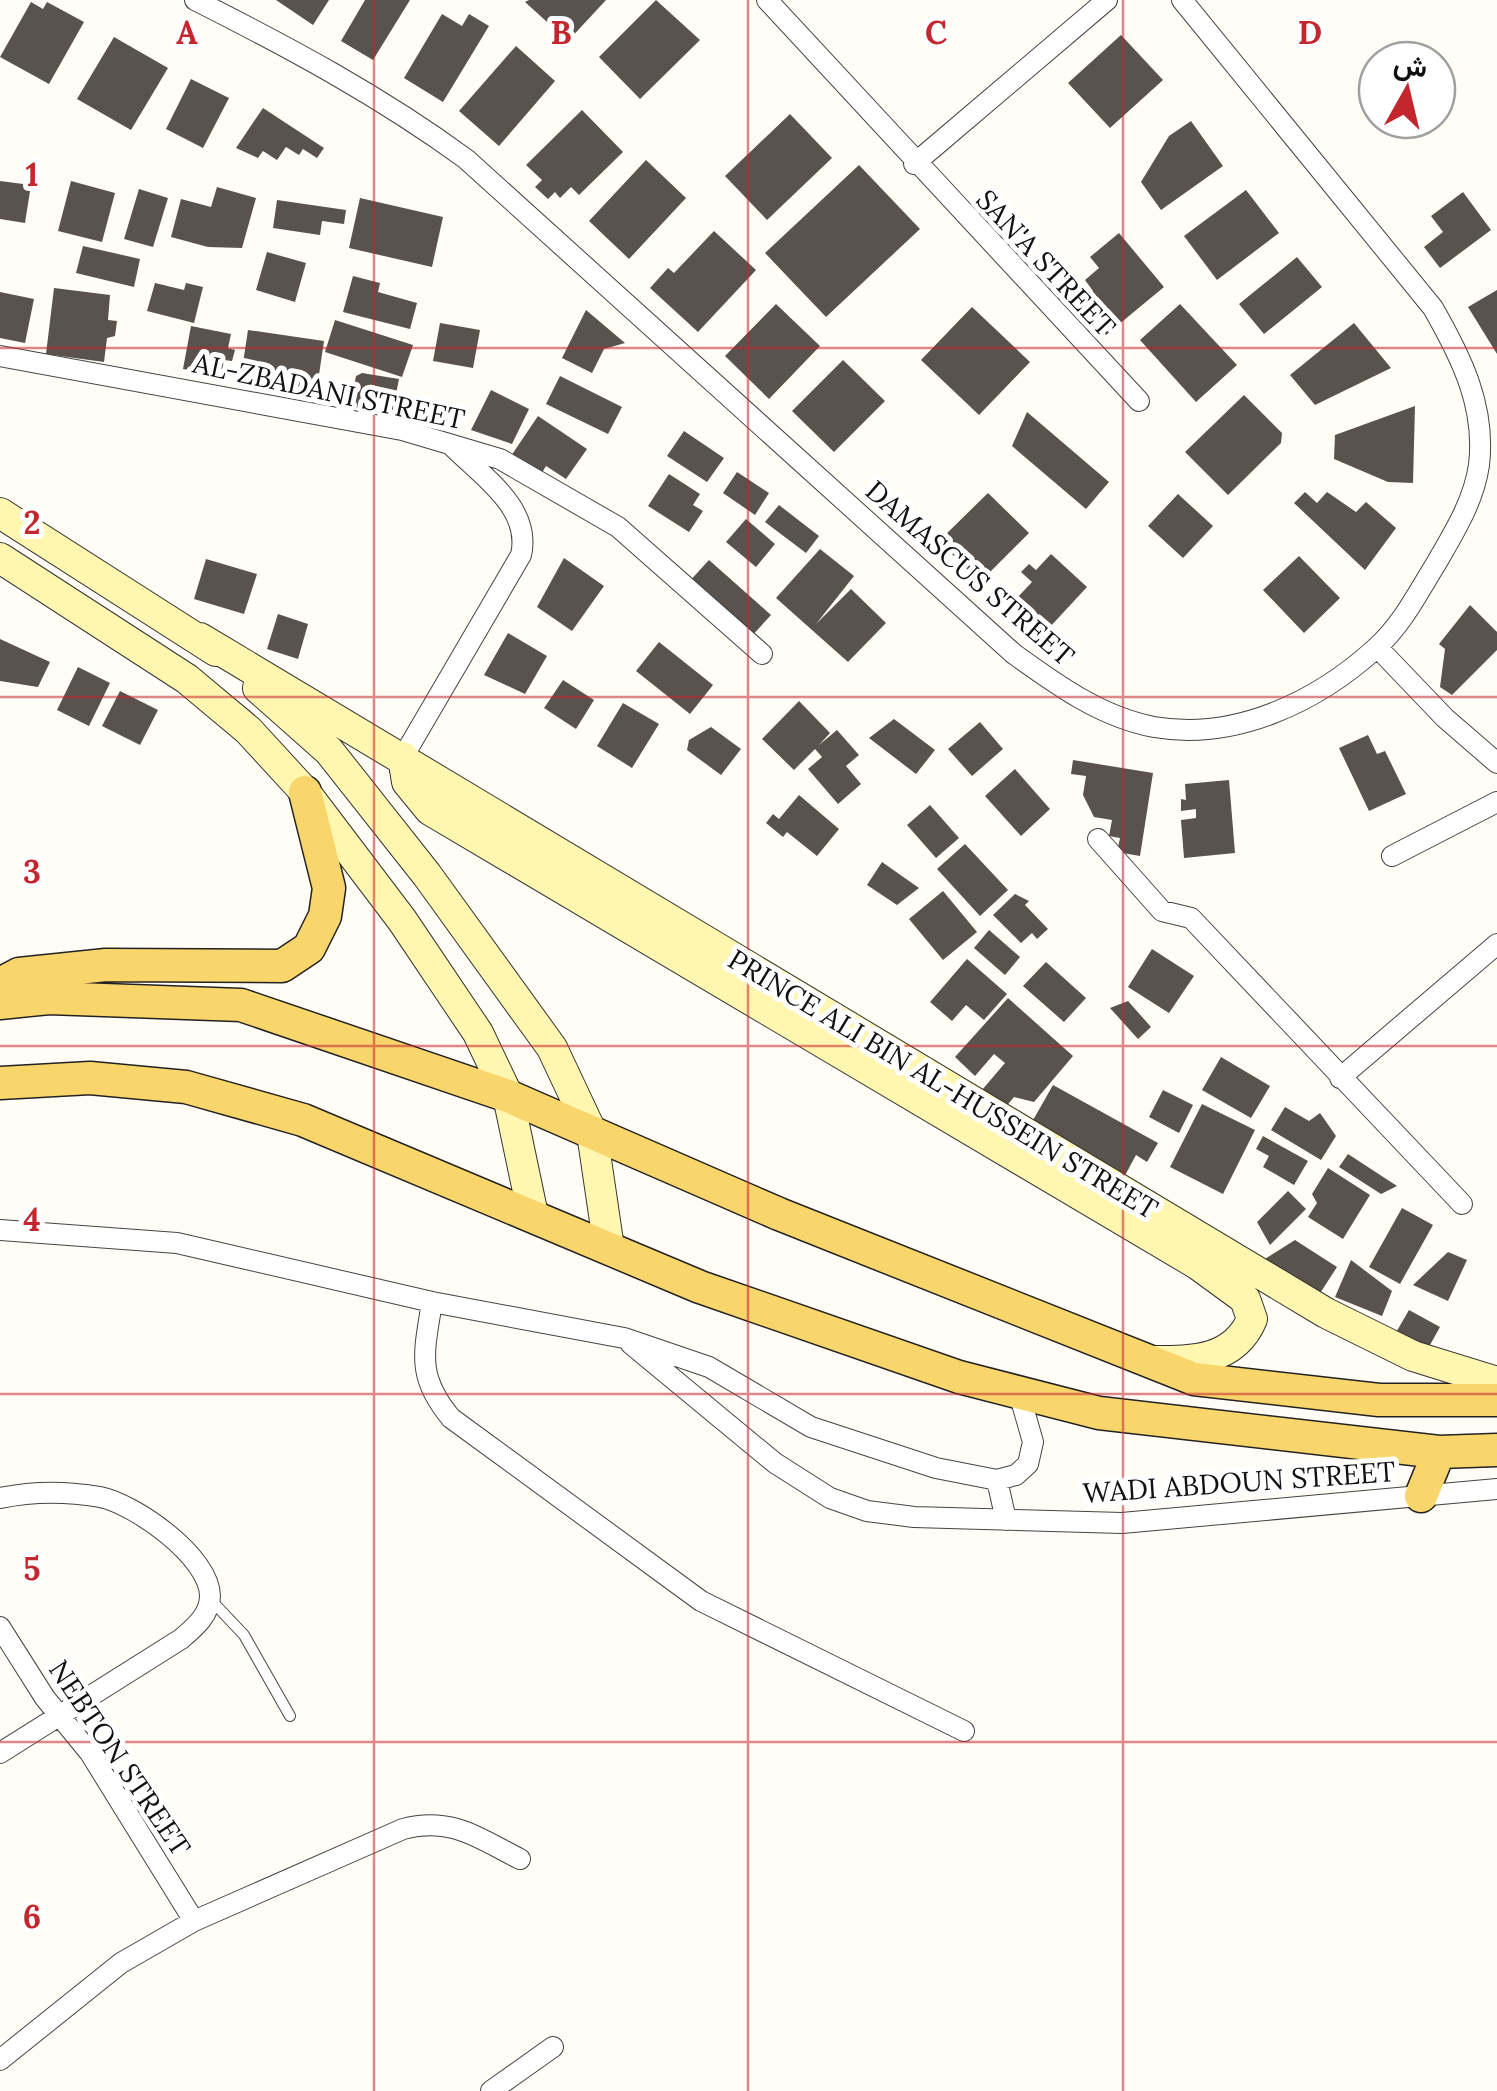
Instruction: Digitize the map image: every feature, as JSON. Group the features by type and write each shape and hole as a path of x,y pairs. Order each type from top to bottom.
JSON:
{"main road":[{"path":"0,984 19,974 106,965 282,966 309,948 325,916 330,888 305,792"},
{"name":"PRINCE ALI BIN AL-HUSSEIN STREET","path":"0,1002 48,998 241,1005 508,1096 779,1214 1194,1379 1379,1400 1497,1400"},
{"path":"0,1083 90,1078 186,1087 303,1120 700,1288 959,1377 1099,1414 1438,1452 1497,1450"},
{"path":"1421,1496 1438,1452"}],"street":[{"name":"DAMASCUS STREET","path":"196,0 320,62 403,113 466,159 1014,654 1062,689 1104,711 1155,727 1215,728 1251,722 1282,710 1322,689 1377,647 1411,605 1472,493 1480,440 1472,388 1461,357 1433,308 1182,0"},
{"path":"914,164 1107,0"},
{"name":"SAN'A STREET","path":"771,1 914,164 1139,401"},
{"name":"AL-ZBADANI STREET","path":"0,356 446,440 500,460 618,526 762,654"},
{"path":"403,758 521,555 525,539 517,512 446,440"},
{"name":"PRINCE ALI BIN AL-HUSSEIN STREET","path":"0,512 200,638 1326,1313 1414,1356 1497,1382"},
{"path":"0,558 187,679 248,730 305,792 446,981 478,1033 508,1096 532,1215"},
{"name":"PRINCE ALI BIN AL-HUSSEIN STREET","path":"200,638 329,751 524,1005 570,1082 592,1132 609,1248"},
{"path":"1377,647 1445,718 1497,763"},
{"name":"PRINCE ALI BIN AL-HUSSEIN STREET","path":"403,758 406,782 430,810 1197,1264 1245,1299 1252,1319 1246,1333 1223,1352 1200,1361 1149,1362"},
{"path":"1392,856 1497,802"},
{"path":"1098,838 1162,911 1191,918 1462,1204"},
{"path":"1340,1078 1497,944"},
{"path":"0,1230 177,1243 432,1302 624,1338 710,1367 812,1428 936,1468 997,1480 1016,1475 1028,1464 1034,1442 1019,1392"},
{"path":"432,1302 424,1358 426,1380 451,1418 701,1601 964,1731"},
{"name":"WADI ABDOUN STREET","path":"624,1338 775,1463 830,1498 867,1511 914,1518 1122,1523 1497,1490"},
{"path":"997,1480 1006,1520"},
{"path":"0,1498 34,1491 103,1498 139,1514 177,1542 206,1577 210,1599 202,1620 181,1640 0,1753"},
{"name":"NEBTON STREET","path":"0,1627 90,1753 194,1920"},
{"path":"0,2060 122,1963 194,1920 432,1821 462,1830 520,1860"},
{"path":"491,2091 553,2048"}],"lane":[{"path":"210,1599 244,1635 290,1716"}],"building":[{"path":"276,0 329,0 313,25"},
{"path":"365,0 410,0 373,60 341,41"},
{"path":"606,0 568,41 525,2"},
{"path":"656,0 700,40 640,99 599,57"},
{"path":"31,2 43,9 47,2 84,22 49,84 0,57"},
{"path":"442,14 462,26 469,14 489,26 443,102 404,78"},
{"path":"1121,35 1163,80 1110,128 1068,83"},
{"path":"114,37 168,68 131,130 77,99"},
{"path":"516,46 555,81 499,146 459,111"},
{"path":"191,79 229,98 203,148 166,129"},
{"path":"263,108 324,148 317,158 303,149 299,155 286,147 277,160 263,151 258,158 236,148"},
{"path":"582,110 623,152 579,195 571,187 560,198 555,192 548,199 535,187 542,180 526,165"},
{"path":"790,114 832,158 767,220 725,176"},
{"path":"1191,121 1223,166 1161,210 1141,182 1169,136"},
{"path":"646,160 686,198 629,259 589,221"},
{"path":"859,165 920,229 826,317 765,253"},
{"path":"0,181 31,185 25,223 0,219"},
{"path":"71,181 115,193 102,242 58,231"},
{"path":"217,187 256,198 242,248 208,247 171,237 181,199 211,207"},
{"path":"139,189 168,198 153,247 124,239"},
{"path":"1246,190 1279,233 1217,280 1184,236"},
{"path":"1463,192 1491,230 1440,268 1424,247 1443,232 1431,216"},
{"path":"360,198 443,217 432,267 349,248"},
{"path":"277,200 346,210 344,224 322,221 320,235 273,228"},
{"path":"714,231 756,270 698,332 650,288 668,268 674,273"},
{"path":"1119,233 1164,287 1106,335 1084,309 1093,302 1087,296 1093,291 1085,280 1099,268 1090,257"},
{"path":"83,246 140,259 134,287 76,273"},
{"path":"267,252 306,263 295,302 256,290"},
{"path":"1297,257 1322,287 1264,334 1239,304"},
{"path":"353,276 380,283 378,292 417,303 410,329 343,312"},
{"path":"155,283 184,290 186,283 203,287 194,323 147,311"},
{"path":"54,288 110,295 108,320 117,321 115,336 107,338 104,362 46,354"},
{"path":"1497,290 1497,354 1468,307"},
{"path":"0,292 34,299 25,343 0,338"},
{"path":"776,304 820,346 769,399 725,356"},
{"path":"1180,304 1237,365 1196,402 1140,340"},
{"path":"972,307 1030,362 979,415 921,360"},
{"path":"586,310 625,343 604,349 592,373 562,358"},
{"path":"335,320 413,345 402,377 325,352"},
{"path":"440,323 480,330 473,368 433,361"},
{"path":"1354,323 1391,368 1315,405 1290,375"},
{"path":"191,326 231,334 228,348 235,350 232,361 224,360 221,376 206,374 209,357 199,355 196,371 183,369"},
{"path":"248,330 324,341 316,395 240,383"},
{"path":"843,360 885,401 834,452 792,411"},
{"path":"362,373 399,379 392,414 350,406 356,376"},
{"path":"560,376 622,407 608,434 546,404"},
{"path":"491,390 529,409 512,444 471,430"},
{"path":"1244,395 1282,433 1281,443 1228,495 1185,452"},
{"path":"1415,406 1413,483 1388,482 1334,459 1335,435"},
{"path":"1027,412 1109,482 1086,509 1012,446"},
{"path":"538,416 587,449 566,479 546,466 540,476 511,456"},
{"path":"684,431 724,458 707,482 667,456"},
{"path":"737,472 769,493 755,515 723,493"},
{"path":"669,474 700,494 693,505 703,511 689,532 648,506"},
{"path":"1305,492 1317,503 1327,492 1356,512 1366,502 1396,528 1365,570 1294,503"},
{"path":"988,493 1029,533 980,582 939,541"},
{"path":"1178,494 1213,526 1183,558 1148,526"},
{"path":"779,505 819,536 806,553 765,522"},
{"path":"746,519 775,544 756,567 726,542"},
{"path":"820,549 854,576 816,624 851,589 886,623 848,662 776,598"},
{"path":"1051,554 1087,587 1048,629 1016,599 1032,582 1021,572 1029,564 1036,570"},
{"path":"1299,556 1340,598 1304,633 1263,590"},
{"path":"564,558 604,586 572,631 537,607"},
{"path":"206,559 257,574 244,614 194,599"},
{"path":"709,560 771,615 749,639 687,584"},
{"path":"1470,605 1497,632 1497,650 1452,695 1440,687 1445,649 1439,644"},
{"path":"278,614 308,624 298,659 267,649"},
{"path":"508,633 547,656 525,694 484,675"},
{"path":"0,639 50,662 38,687 0,681"},
{"path":"659,642 713,685 690,714 636,671"},
{"path":"78,667 110,683 89,726 57,710"},
{"path":"563,680 594,700 576,729 544,708"},
{"path":"120,691 158,710 140,745 102,726"},
{"path":"799,701 830,733 819,745 837,730 859,755 846,766 861,784 838,804 808,769 822,757 815,749 794,770 762,739"},
{"path":"623,703 659,724 632,768 597,746"},
{"path":"894,719 935,750 916,774 869,738"},
{"path":"980,722 1003,749 972,776 948,749"},
{"path":"711,727 741,749 721,775 687,750 689,740"},
{"path":"1368,735 1377,754 1385,751 1406,794 1369,811 1339,748"},
{"path":"1073,760 1153,773 1140,856 1117,852 1120,838 1109,836 1112,820 1094,817 1083,795 1086,776 1071,774"},
{"path":"1015,769 1050,809 1021,836 985,796"},
{"path":"1229,780 1235,853 1184,858 1181,820 1196,818 1196,809 1181,811 1181,799 1186,800 1185,784"},
{"path":"799,795 839,829 817,856 787,832 783,837 766,823 773,814 779,819"},
{"path":"930,805 959,838 936,858 907,825"},
{"path":"965,844 1008,890 980,916 937,869"},
{"path":"882,862 919,888 897,905 867,885"},
{"path":"943,891 977,932 943,960 909,919"},
{"path":"1015,894 1029,901 1025,905 1048,929 1037,939 1032,933 1021,943 993,915"},
{"path":"989,930 1020,957 1005,975 974,948"},
{"path":"1152,949 1194,976 1169,1013 1128,987"},
{"path":"967,959 1007,994 984,1020 966,1005 952,1021 930,1002"},
{"path":"1046,962 1086,998 1064,1022 1023,986"},
{"path":"1008,998 1073,1056 1034,1102 1014,1097 1004,1109 982,1090 1005,1063 994,1054 975,1076 955,1057"},
{"path":"1128,1001 1151,1027 1138,1039 1110,1008"},
{"path":"1221,1057 1270,1086 1251,1118 1202,1090"},
{"path":"1053,1085 1158,1143 1147,1162 1136,1155 1122,1181 1028,1129"},
{"path":"1163,1090 1193,1105 1179,1133 1149,1117"},
{"path":"1202,1104 1255,1130 1223,1194 1170,1167"},
{"path":"1285,1107 1309,1121 1320,1113 1336,1136 1321,1160 1271,1130"},
{"path":"1263,1136 1308,1161 1294,1185 1263,1167 1269,1156 1256,1149"},
{"path":"1348,1154 1397,1186 1381,1194 1339,1167"},
{"path":"1328,1168 1370,1195 1343,1239 1308,1217 1317,1203 1312,1194"},
{"path":"1288,1191 1306,1209 1270,1245 1257,1222"},
{"path":"1402,1208 1433,1225 1400,1284 1369,1267"},
{"path":"1295,1240 1337,1267 1315,1301 1257,1264"},
{"path":"1448,1252 1467,1260 1448,1301 1413,1285"},
{"path":"1351,1260 1392,1291 1382,1316 1335,1297"},
{"path":"1409,1310 1440,1327 1425,1354 1394,1336"}]}
